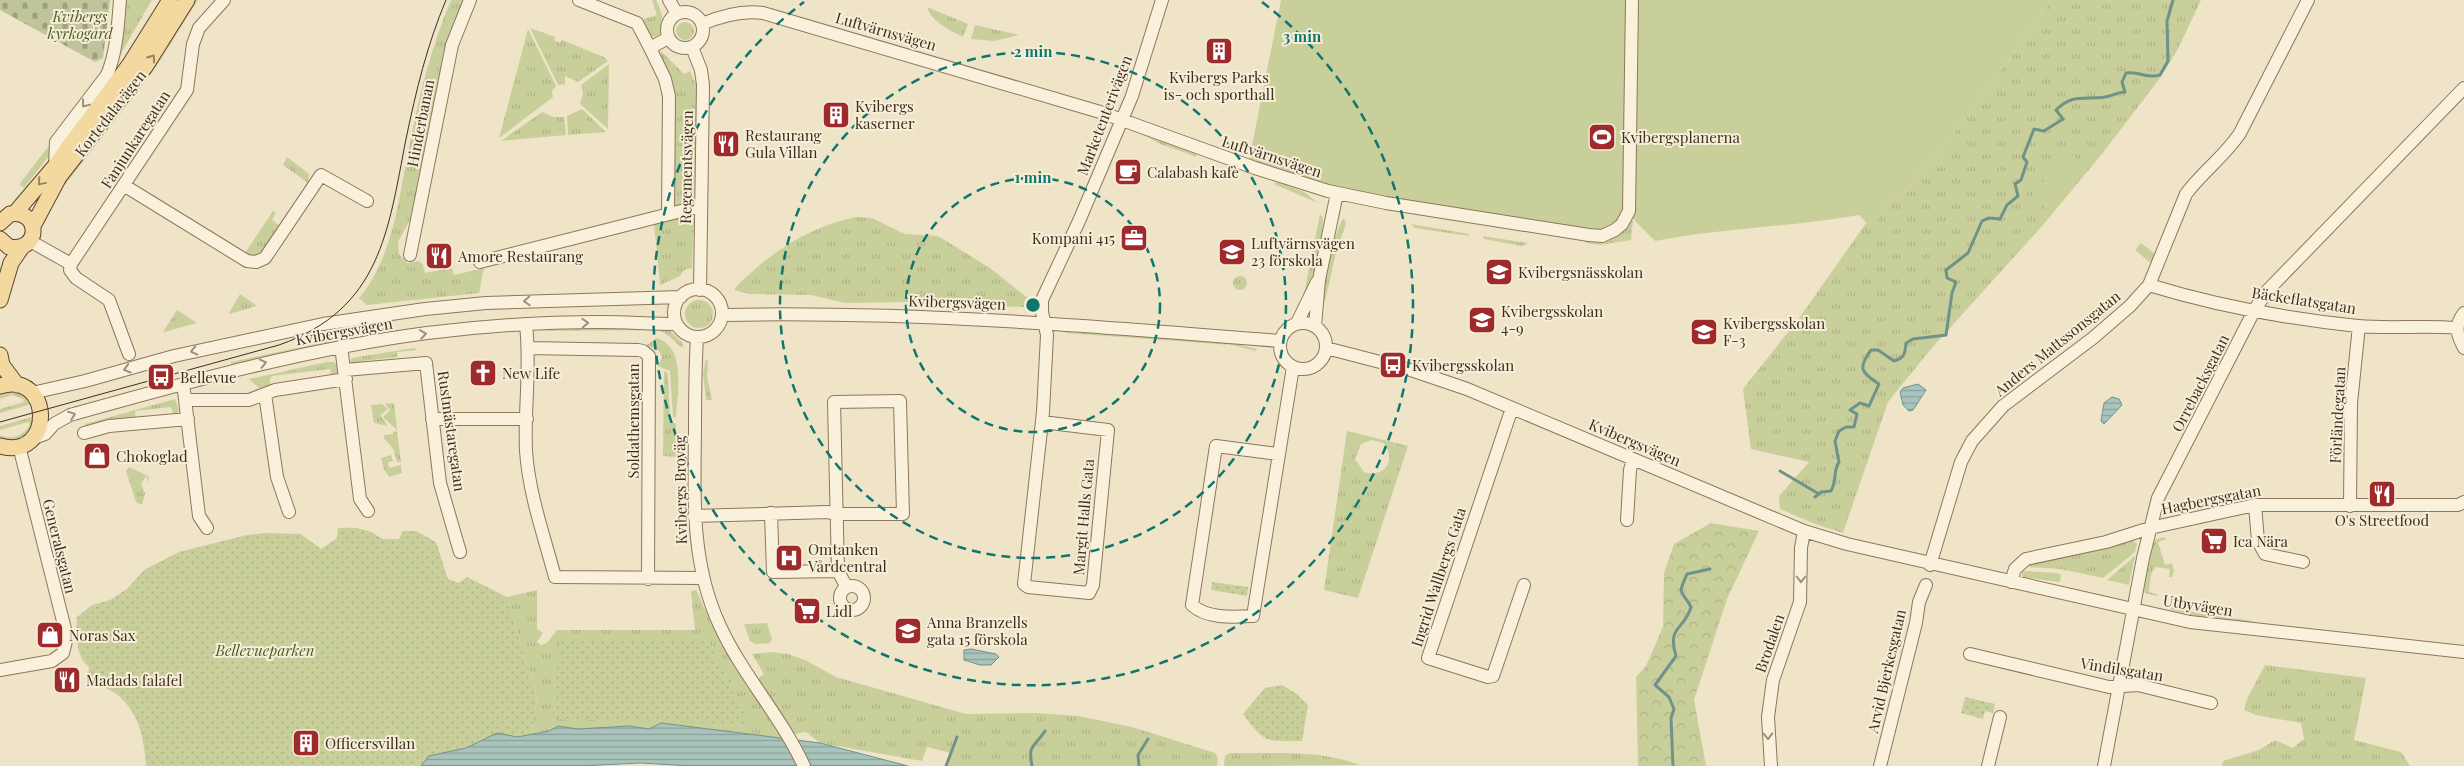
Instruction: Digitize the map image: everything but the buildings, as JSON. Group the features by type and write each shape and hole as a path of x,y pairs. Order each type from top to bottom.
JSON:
{"main road":[{"name":"Kortedalavägen","path":"0,221 10,214 16,213 55,166 135,57 170,0"},
{"name":"Kortedalavägen","path":"0,300 11,263 33,236 33,226 59,177 145,67 188,0"},
{"path":"16,213 23,214 33,226"},
{"path":"0,239 9,247 26,244"},
{"path":"0,355 2,366 17,385 32,393 38,402 42,415 39,428 25,443 0,446"},
{"path":"0,386 17,385"}],"street":[{"path":"55,166 56,142 107,75 111,65 117,34 120,0"},
{"name":"Fanjunkaregatan","path":"71,264 125,186 187,90 193,44 199,28 224,0"},
{"name":"Hinderbanan","path":"410,255 452,44 470,0"},
{"path":"579,0 637,23 664,79 668,96 668,214"},
{"path":"669,0 677,14"},
{"name":"Marketenterivägen","path":"1045,322 1042,300 1079,220 1134,90 1162,0"},
{"name":"Luftvärnsvägen","path":"702,24 732,14 762,13 1122,119 1255,168 1337,193 1386,203 1602,236 1622,224 1629,211 1632,0"},
{"name":"Anders Mattssonsgatan","path":"1930,564 1961,462 1972,441 2003,406 2093,338 2130,306 2149,285 2186,194 2194,182 2233,144 2240,133 2308,0"},
{"path":"692,13 702,24 701,38 692,47 677,47 668,38 667,24 677,14 692,13"},
{"path":"650,48 668,38"},
{"name":"Regementsvägen","path":"692,47 701,70 703,85 700,290"},
{"name":"Orrebacksgatan","path":"2104,766 2150,528 2158,498 2255,309 2268,290 2464,88"},
{"path":"125,186 247,262 256,262 265,258 320,175 367,200"},
{"path":"1315,326 1318,280 1337,193"},
{"path":"480,262 701,206"},
{"path":"26,244 71,264 70,270 76,278 110,300 129,354"},
{"path":"1296,323 1309,323 1323,333 1326,348 1323,358 1316,365 1307,369 1293,367 1282,356 1280,341 1286,330 1296,323 1318,280"},
{"name":"Bäckeflatsgatan","path":"2149,285 2193,298 2359,326 2457,328"},
{"path":"681,297 675,310 677,324 687,334 696,337 704,336 719,326 722,315 721,306 716,298 709,292 700,290"},
{"name":"Kvibergsvägen","path":"32,393 76,384 174,356 306,326 351,319 486,303 681,297 689,291 700,290"},
{"path":"2464,313 2457,328 2457,336 2464,348"},
{"name":"Kvibergsvägen","path":"722,315 940,317 1045,322 1280,341"},
{"name":"Kvibergsvägen","path":"25,443 45,434 54,424 70,415 258,364 341,346 428,333 526,325 600,322 677,324"},
{"name":"Margit Halls Gata","path":"1042,422 1108,430 1094,585 1089,593 1028,587 1024,584 1042,422 1047,335 1045,322"},
{"path":"526,325 528,348 526,451 533,498 556,577 648,580 703,578"},
{"name":"Förländegatan","path":"2350,506 2351,403 2359,326"},
{"name":"Kvibergs Broväg","path":"696,337 694,516 703,578 721,628 736,655 778,719 804,766"},
{"path":"341,346 360,499 368,511"},
{"name":"Soldathemsgatan","path":"528,348 638,350 643,351 649,356 648,580"},
{"name":"Kvibergsvägen","path":"1326,348 1436,377 1804,530 1847,544 1930,564"},
{"name":"Rustmästaregatan","path":"185,400 250,400 265,394 345,375 426,363 440,483 460,552"},
{"path":"1278,454 1216,446 1192,604 1199,612 1211,615 1253,616 1293,367"},
{"path":"182,384 199,516 207,528"},
{"path":"265,394 277,477 289,512"},
{"path":"694,516 828,512 836,514 903,514 900,401 834,402 836,514 838,572 846,586"},
{"name":"Ingrid Wallbergs Gata","path":"1512,408 1428,658 1488,677 1493,676 1524,585"},
{"path":"84,433 109,426 188,419"},
{"path":"432,419 527,419"},
{"name":"Generalsgatan","path":"0,670 52,661 62,653 67,637 25,443"},
{"path":"1627,520 1630,470 1633,459"},
{"name":"Hagbergsgatan","path":"2011,582 2015,569 2026,559 2106,542 2150,528 2255,505 2458,505 2464,502"},
{"path":"2255,505 2258,542 2265,554 2303,562"},
{"path":"771,513 773,572 838,572"},
{"name":"Brodalen","path":"1771,766 1768,717 1773,680 1800,602 1800,548 1804,530"},
{"name":"Utbyvägen","path":"1930,564 2199,623 2464,652"},
{"name":"Arvid Bjerkesgatan","path":"1880,766 1916,624 1919,602 1926,584"},
{"name":"Vindilsgatan","path":"1970,654 2108,687 2138,685 2212,702"},
{"path":"1988,766 2000,717"}],"green space":[{"name":"Kvibergs kyrkogård","path":"0,0 110,0 103,58 95,62 0,10"},
{"path":"125,0 152,0 120,55 117,54"},
{"path":"195,0 198,0 158,64 61,190 68,173 104,133 146,78"},
{"path":"451,0 464,0 410,220 398,242 399,254 407,263 419,261 423,265 425,273 452,268 454,275 484,268 479,293 367,305 359,298 371,282 388,244 422,89 432,52"},
{"path":"652,0 656,0 663,20 662,33 654,37 649,35 641,20 657,15"},
{"name":"Kvibergsplanerna","path":"1281,0 2051,0 1965,120 1910,186 1885,206 1872,229 1859,215 1655,241 1632,218 1593,233 1317,184 1249,160"},
{"path":"2051,0 2201,0 2177,51 2160,78 2102,154 2043,225 1931,349 1888,402 1843,533 1815,524 1780,509 1779,496 1809,462 1751,449 1743,389 1800,317 1866,223 1872,228 1885,206 1910,186 1965,120"},
{"path":"927,7 968,24 963,37 947,29 932,17"},
{"path":"685,22 691,25 694,31 691,37 685,40 679,37 676,31 679,25"},
{"path":"975,25 1019,35 994,41 971,39"},
{"path":"530,28 555,37 554,40 560,43 562,40 604,57 608,61 578,82 565,76 565,84 558,85"},
{"path":"528,29 556,86 552,91 553,97 499,138"},
{"path":"661,51 684,74 690,71 697,87 694,197 693,203 679,207 673,203 675,91 660,56"},
{"path":"609,64 608,129 580,104 583,93 581,85"},
{"path":"582,109 606,132 568,135 567,116"},
{"path":"542,112 553,117 564,117 566,135 501,141"},
{"path":"1136,131 1194,151 1197,157 1160,144"},
{"path":"51,143 49,156 24,188 20,185 21,182"},
{"path":"2068,152 2088,168 2051,212 2032,196"},
{"path":"287,157 309,174 308,183 283,165"},
{"path":"1277,181 1304,192 1318,203 1274,184"},
{"path":"273,211 276,213 272,220 280,226 261,253 250,256 245,253"},
{"path":"1320,214 1323,218 1320,249 1315,269 1303,298"},
{"path":"687,215 694,218 692,268 684,270 680,276 660,285 654,224"},
{"path":"855,217 872,218 905,234 938,236 990,268 1030,301 1025,307 912,302 845,303 811,295 749,294 734,290 764,261 788,244 827,225"},
{"path":"1344,219 1346,224 1336,253 1325,301 1323,302 1327,261 1337,231"},
{"path":"1633,220 1631,240 1600,245 1585,243 1586,240"},
{"path":"1411,224 1469,234 1469,236 1415,228"},
{"path":"1483,236 1528,243 1522,246 1484,239"},
{"path":"2141,243 2158,256 2154,266 2135,250"},
{"path":"1237,276 1243,276 1247,283 1243,290 1237,290 1233,286 1233,280"},
{"path":"240,294 257,306 229,314 229,313"},
{"path":"699,300 709,304 713,314 709,324 699,328 689,324 685,314 689,304"},
{"path":"177,310 197,323 163,332"},
{"path":"425,327 232,368 231,362 325,342"},
{"path":"601,327 669,330 681,341 684,348 658,330 537,331"},
{"path":"1064,333 1229,342 1257,349 1256,351 1232,345"},
{"path":"656,338 666,343 672,350 676,360 678,384 676,417 673,417 670,371 658,366 662,357 659,351 647,345"},
{"path":"414,348 417,350 397,352 397,357 363,361 358,365 350,361 352,358"},
{"path":"706,359 708,360 707,377 712,400 706,400 703,373"},
{"path":"334,362 338,365 337,375 331,377 330,369 272,376 270,385 259,388 249,379"},
{"path":"664,371 668,373 670,419 676,424 676,457 663,456"},
{"path":"10,392 23,395 32,404 0,413 0,409 24,402 23,399 12,395 0,399 0,395"},
{"path":"175,399 179,410 177,414 173,414 171,407 135,411 136,419 124,418 106,421 89,428 85,424"},
{"path":"394,403 397,430 383,417 390,410 385,404"},
{"path":"382,404 388,409 380,415 388,426 374,423 371,405"},
{"path":"35,416 34,423 28,433 18,438 0,439 0,435 13,437 21,434 30,424 28,422 0,430 0,426"},
{"path":"394,431 397,432 401,462 397,462 394,450 384,438 384,435 393,434"},
{"path":"1347,431 1408,446 1358,598 1324,590","holes":["1372,440 1383,443 1389,455 1387,466 1378,473 1364,472 1355,459 1361,444"]},
{"path":"391,455 393,461 388,462 389,468 401,465 402,473 389,477 384,469 381,458"},
{"path":"129,467 148,476 150,484 146,476 141,484 145,493 142,505 136,502 126,471"},
{"path":"1711,523 1759,531 1727,599 1694,700 1706,766 1638,766 1636,677 1646,666 1663,627 1664,573 1674,544"},
{"name":"Bellevueparken","path":"338,528 362,529 372,532 382,539 399,539 403,531 416,531 436,542 448,579 459,583 467,577 507,597 537,699 531,734 517,737 497,733 466,748 429,756 421,766 146,766 142,735 130,708 115,693 88,678 89,667 84,663 77,644 77,617 92,605 110,600 127,589 144,570 179,552 247,535 267,533 301,534 321,549 337,538"},
{"path":"2165,537 2166,539 2158,542 2165,565 2172,563 2174,571 2172,577 2169,577 2170,569 2155,567 2151,575 2149,592 2157,596 2145,593 2144,590 2153,543 2157,539"},
{"path":"2131,539 2137,544 2135,552 2103,578 2060,569 2030,567 2026,564"},
{"path":"2135,556 2129,585 2107,580"},
{"path":"2022,572 2057,573 2061,575 2060,582 2022,577"},
{"path":"1212,582 1248,587 1247,596 1211,590"},
{"path":"537,590 537,629 543,633 537,642 541,645 547,643 557,630 695,630 691,591 696,590 721,644 747,686 764,674 752,654 772,652 788,654 805,660 836,677 966,714 1036,713 1078,716 1132,727 1215,753 1218,758 1217,766 948,766 951,753 927,747 922,761 820,743 806,732 774,738 662,723 649,729 629,726 578,729 558,726 549,731 531,734 537,699 507,597"},
{"path":"2171,607 2202,614 2252,621 2254,623 2203,618 2171,610"},
{"path":"767,623 772,639 770,643 755,644 750,641 744,624"},
{"path":"560,639 707,639 750,724 552,719"},
{"path":"2265,665 2366,678 2354,740 2401,752 2410,766 2222,766 2223,761 2259,750 2275,740 2293,748 2304,739 2301,723 2256,715 2244,710 2247,699"},
{"path":"1282,685 1297,694 1308,705 1302,741 1267,739 1256,731 1243,714 1265,688"},
{"path":"1965,697 1995,704 1993,713 1985,711 1983,719 1961,713"},
{"path":"1229,753 1312,754 1360,765 1224,766 1225,756"}],"water":[{"path":"1918,384 1926,390 1913,410 1909,411 1903,405 1900,392 1903,388"},
{"path":"2112,397 2119,399 2122,405 2104,424 2101,421 2104,403"},
{"path":"971,649 996,654 999,657 991,665 980,665 964,660 964,650"},
{"path":"661,723 820,743 908,766 691,766 640,763 580,766 421,766 429,756 466,748 497,733 517,737 549,731 558,726 578,729 629,726 649,729"}],"waterway":[{"path":"1815,497 1821,492 1831,491 1833,487 1836,468 1839,462 1835,441 1839,431 1846,427 1854,427 1857,414 1850,410 1860,403 1869,406 1879,384 1868,376 1863,369 1864,361 1871,350 1878,350 1894,361 1902,357 1905,352 1906,343 1913,339 1946,335 1952,293 1956,282 1947,278 1946,270 1968,253 1982,221 1989,218 2000,219 2007,205 2018,196 2015,184 2021,180 2027,162 2023,157 2034,129 2044,131 2063,119 2056,110 2068,101 2079,98 2105,97 2125,92 2122,82 2126,73 2150,76 2160,75 2168,61 2167,21 2173,0"},
{"path":"1780,471 1819,494"},
{"path":"1673,766 1671,718 1674,709 1669,697 1655,685 1676,656 1674,646 1675,633 1688,615 1691,607 1681,590 1687,574 1710,569"},
{"path":"1032,766 1032,747 1045,731"},
{"path":"946,766 957,737"},
{"path":"1139,766 1138,755 1148,739"}],"tram line":[{"path":"0,422 279,345 313,330 339,311 359,288 374,263 385,235 418,86 433,34 446,0"}],"place":[{"name":"Kvibergs Parks is- och sporthall","path":"1219,51"},
{"name":"Kvibergs kaserner","path":"836,115"},
{"name":"Kvibergsplanerna","path":"1602,137"},
{"name":"Restaurang Gula Villan","path":"726,144"},
{"name":"Calabash kafè","path":"1128,172"},
{"name":"Kompani 415","path":"1134,238"},
{"name":"Luftvärnsvägen 23 förskola","path":"1232,252"},
{"name":"Amore Restaurang","path":"439,256"},
{"name":"Kvibergsnässkolan","path":"1499,272"},
{"name":"Kvibergsskolan 4-9","path":"1482,320"},
{"name":"Kvibergsskolan F-3","path":"1704,332"},
{"name":"Kvibergsskolan","path":"1393,365"},
{"name":"New Life","path":"483,373"},
{"name":"Bellevue","path":"161,377"},
{"name":"Chokoglad","path":"97,456"},
{"name":"O's Streetfood","path":"2382,494"},
{"name":"Ica Nära","path":"2214,541"},
{"name":"Omtanken Vårdcentral","path":"789,558"},
{"name":"Lidl","path":"807,611"},
{"name":"Anna Branzells gata 15 förskola","path":"908,631"},
{"name":"Noras Sax","path":"50,635"},
{"name":"Madads falafel","path":"67,680"},
{"name":"Officersvillan","path":"306,743"}]}
